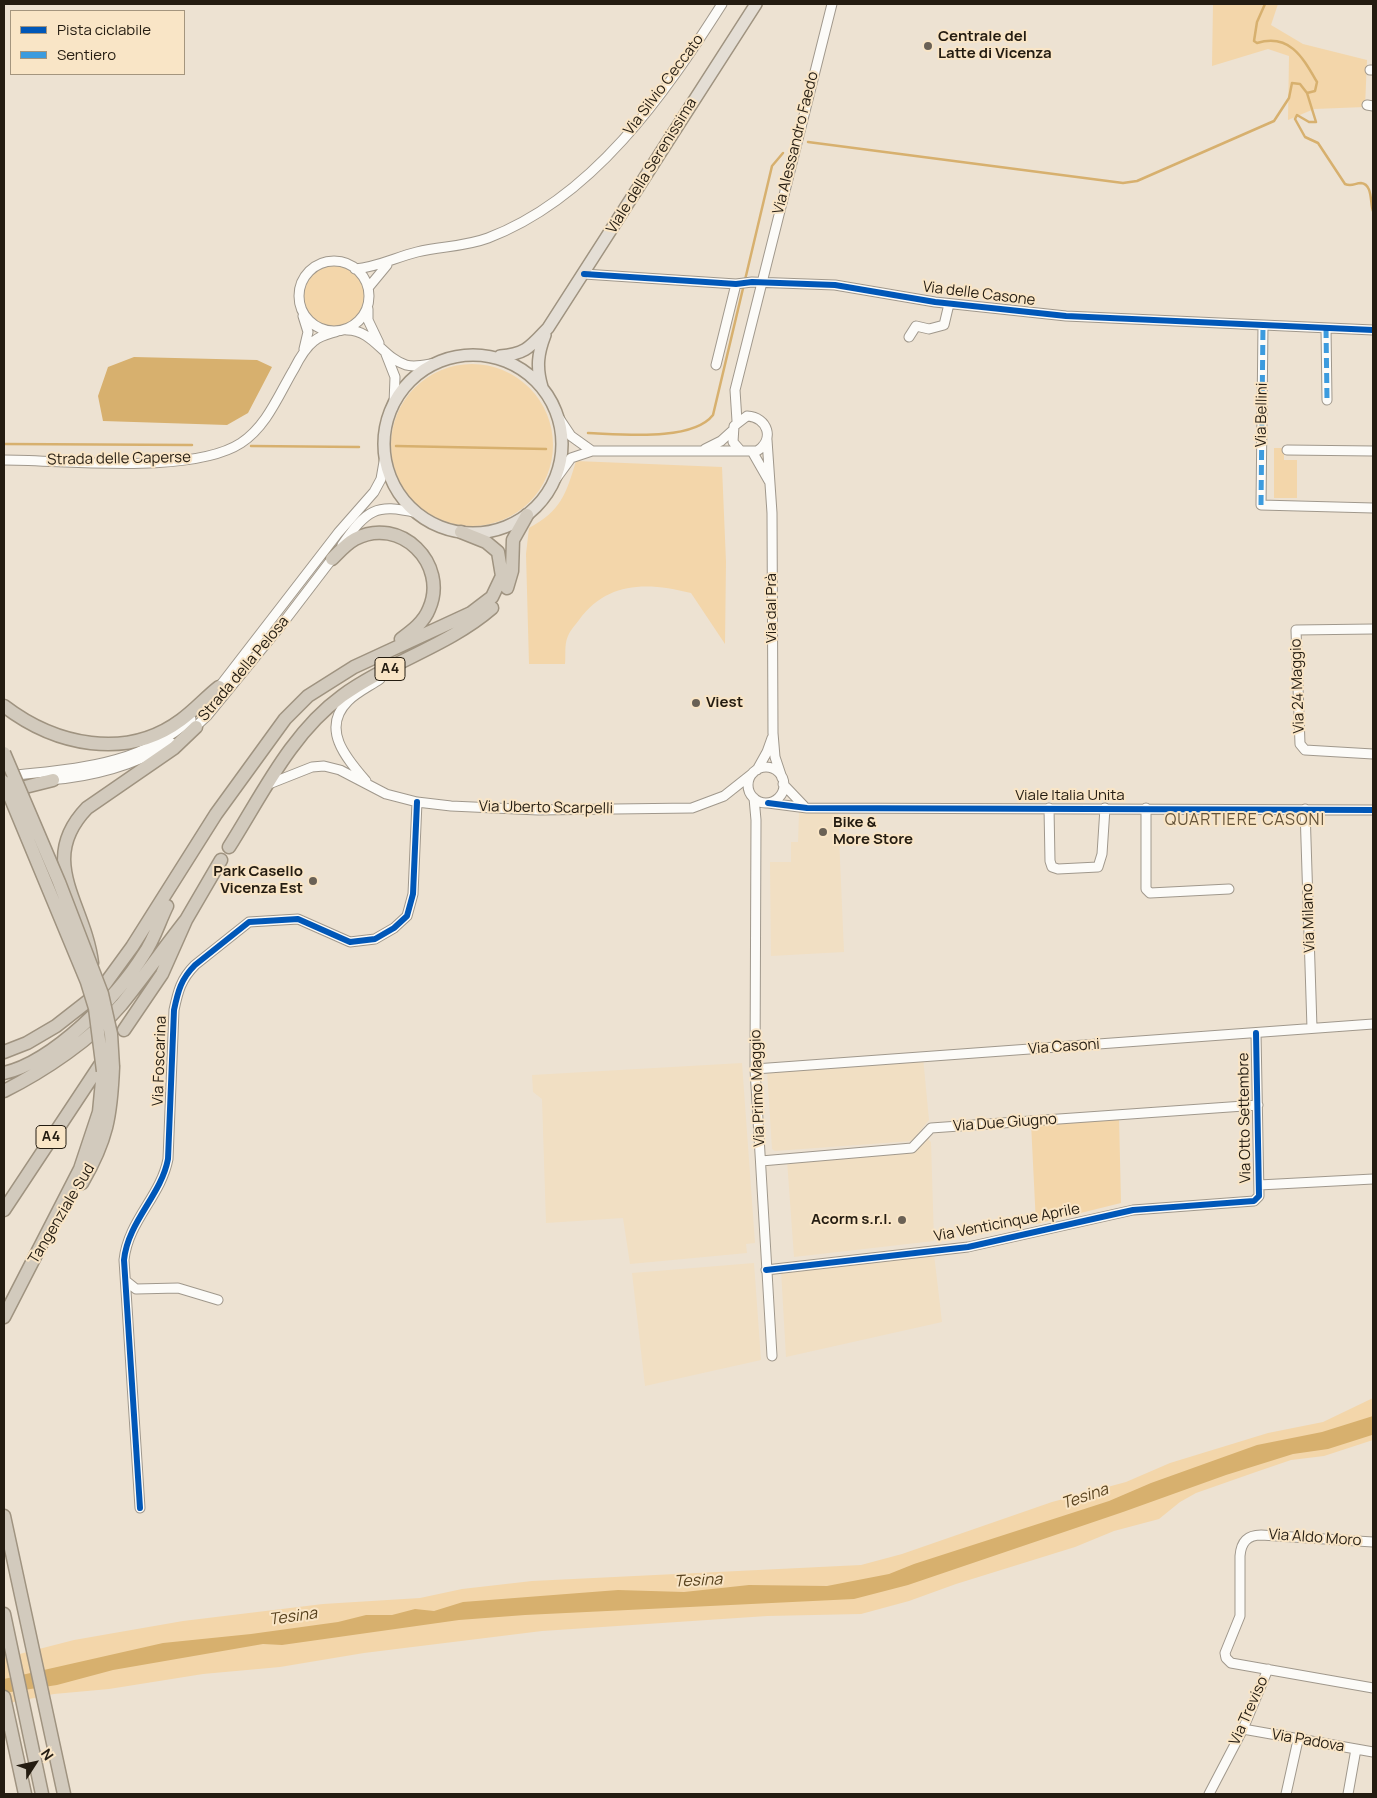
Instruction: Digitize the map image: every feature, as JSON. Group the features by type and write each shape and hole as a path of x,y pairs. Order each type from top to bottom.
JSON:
{"highway":[{"name":"A4","path":"229,847 297,741 324,711 355,688 474,622 497,603 510,580 513,540 527,515"},
{"name":"A4","path":"380,653 470,613 486,602 496,591 502,576 498,552 486,542 462,532"},
{"path":"4,1052 46,1032 96,994 120,965 216,814 286,719 308,696 333,679 380,653 412,630 429,610 434,593 435,580 432,568 423,553 415,546 392,534 381,533 356,539 332,559"},
{"path":"4,706 36,728 55,736 99,745 127,743 167,729 182,720 219,687"},
{"path":"93,968 90,942 69,888 63,850 75,820 102,796 174,748 196,727"},
{"name":"Tangenziale Sud","path":"4,753 93,968 106,1009 106,1068"},
{"name":"Tangenziale Sud","path":"4,1317 87,1174 101,1146 111,1113 106,1068 95,1008 87,982 5,779"},
{"path":"4,792 53,780"},
{"path":"124,1030 162,974 186,920 221,860"},
{"path":"4,1073 44,1054 78,1029 111,1000 145,954 184,867"},
{"path":"4,1091 50,1065 80,1043 119,1007 186,920"},
{"name":"A4","path":"4,1210 106,1068"},
{"path":"4,1516 64,1794"},
{"path":"4,1614 42,1794"},
{"path":"4,1697 24,1794"}],"main road":[{"name":"Viale della Serenissima","path":"496,357 518,355 529,348 548,328 756,4"},
{"name":"Viale della Serenissima","path":"543,390 538,372 538,363 539,354 548,328"},
{"path":"470,355 496,357 520,368 543,390 557,415 561,429 562,454 555,480 542,501 527,515 502,528 481,532 462,532 440,526 417,513 396,488 385,456 387,423 394,404 413,379 437,363 470,355"}],"street":[{"name":"Via Silvio Ceccato","path":"355,269 389,262 417,252 465,246 489,238 533,216 572,187 639,123 687,59 722,4"},
{"name":"Via Alessandro Faedo","path":"756,283 832,4"},
{"name":"Strada delle Caperse","path":"4,460 185,461 224,452 242,442 267,416 303,352 308,332 299,290 302,281 316,266 336,261 355,269"},
{"path":"368,288 389,262"},
{"path":"355,269 363,278 368,288 368,320 390,361 395,376 394,404"},
{"name":"Via delle Casone","path":"584,274 739,283 835,285 948,304 1066,316 1373,330"},
{"path":"716,365 739,283"},
{"path":"698,452 721,441 732,431 737,421 735,390 756,283"},
{"path":"909,338 916,326 929,329 944,325 948,304"},
{"name":"Strada delle Caperse","path":"303,352 323,335 341,331 359,321 368,306"},
{"path":"302,311 316,327 327,331 359,331 381,346 392,358 406,365 437,363"},
{"name":"Via Bellini","path":"1263,325 1261,505 1373,508"},
{"path":"1326,328 1327,400"},
{"path":"735,399 747,416"},
{"path":"557,415 570,436 582,447 592,451"},
{"path":"555,480 571,458 592,451 698,452 740,450 752,453 762,449 767,440 767,428 764,423 747,416 737,421"},
{"path":"732,431 733,442 740,450"},
{"name":"Via dal Prà","path":"767,440 771,484 773,732 775,757 783,781"},
{"path":"1287,450 1373,451"},
{"path":"752,453 771,484"},
{"name":"Strada della Pelosa","path":"5,779 111,762 145,751 176,732 195,715 219,687 342,528 374,492 381,480 385,456"},
{"name":"Strada della Pelosa","path":"5,779 53,780 131,763 164,748 196,727 284,623 353,530 377,510 388,507 417,513"},
{"name":"Via 24 Maggio","path":"1373,629 1296,630 1300,744 1305,750 1373,754"},
{"name":"Via Uberto Scarpelli","path":"370,785 350,762 339,744 336,737 338,717 348,701 418,653"},
{"name":"Via dal Prà","path":"755,772 767,752 773,732"},
{"name":"Via Uberto Scarpelli","path":"269,784 312,767 324,766 340,770 386,794 417,802 483,808 692,808 731,794 752,797"},
{"path":"783,781 781,794 766,803 752,797 748,783 755,772 768,768 774,770 783,781 800,804 807,808"},
{"name":"Via Uberto Scarpelli","path":"724,796 755,772"},
{"name":"Via Primo Maggio","path":"752,797 756,820 756,1069 772,1356"},
{"name":"Via Foscarina","path":"140,1508 124,1260 129,1235 162,1180 168,1159 174,1010 182,980 194,965 249,922 298,919 350,942 375,939 394,928 406,916 413,894 417,802"},
{"name":"Via Primo Maggio","path":"756,820 766,803"},
{"name":"Viale Italia Unita","path":"766,803 807,808 1373,810"},
{"path":"1048,808 1050,861 1052,867 1058,869 1098,867 1102,854 1105,808"},
{"path":"1146,808 1146,888 1150,893 1229,889"},
{"name":"Via Milano","path":"1305,809 1312,1028"},
{"name":"Via Casoni","path":"756,1069 1373,1024"},
{"name":"Via Otto Settembre","path":"1254,1201 1259,1196 1256,1033"},
{"name":"Via Due Giugno","path":"761,1161 912,1148 931,1128 1258,1105"},
{"path":"1259,1186 1373,1179"},
{"name":"Via Venticinque Aprile","path":"766,1270 968,1247 1133,1210 1254,1201"},
{"path":"126,1281 136,1289 178,1288 218,1300"},
{"name":"Via Aldo Moro","path":"1268,1669 1231,1663 1225,1656 1240,1616 1240,1556 1245,1541 1254,1535 1261,1535 1373,1542"},
{"name":"Via Treviso","path":"1209,1794 1243,1729 1268,1669 1373,1688"},
{"name":"Via Padova","path":"1243,1729 1373,1752"},
{"path":"1286,1794 1298,1740"},
{"path":"1348,1794 1356,1749"}],"shaded area":[{"path":"1213,4 1278,4 1271,25 1303,44 1367,60 1365,107 1314,109 1288,120 1289,56 1268,49 1212,66"},
{"path":"328,266 340,266 351,271 359,279 364,290 362,308 351,321 340,326 328,326 317,321 309,313 304,302 304,290 309,279 317,271"},
{"path":"134,357 257,360 272,367 248,413 227,425 103,421 98,396 108,367"},
{"path":"472,364 488,366 503,371 517,378 529,388 539,400 546,414 551,429 553,445 551,461 546,476 539,490 529,502 517,512 503,519 488,524 472,526 456,524 441,519 427,512 415,502 405,490 398,476 393,461 391,445 393,429 398,414 405,400 415,388 427,378 441,371 456,366"},
{"path":"1274,448 1284,448 1284,460 1297,460 1297,498 1274,498"},
{"path":"576,461 722,467 726,562 725,644 691,593 675,589 644,586 615,591 590,607 570,632 567,639 565,664 529,664 526,554 529,528 540,522 561,501"},
{"path":"810,811 838,813 844,952 771,956 770,862 791,862 791,842 798,842 799,813"},
{"path":"923,1057 929,1120 912,1141 775,1151 772,1149 767,1070"},
{"path":"742,1063 755,1243 746,1244 747,1253 630,1264 623,1218 546,1223 542,1099 533,1092 532,1075"},
{"path":"1119,1117 1121,1203 1036,1224 1031,1123"},
{"path":"927,1138 931,1142 934,1241 794,1257 787,1160 917,1150"},
{"path":"934,1254 942,1322 786,1357 781,1270"},
{"path":"754,1263 761,1360 645,1386 632,1273"},
{"path":"1373,1398 1373,1440 1324,1456 1291,1460 1196,1493 1180,1502 1159,1519 1114,1531 1075,1547 956,1584 909,1601 861,1614 767,1616 542,1631 364,1653 280,1667 203,1674 109,1689 54,1694 4,1704 4,1658 74,1640 183,1621 323,1604 420,1598 462,1589 532,1581 861,1565 902,1554 1052,1502 1126,1482 1170,1463 1268,1433 1323,1422"},
{"name":"Tesina","path":"1373,1416 1372,1435 1328,1449 1293,1454 1226,1475 908,1585 854,1599 459,1620 282,1645 263,1644 113,1670 57,1685 4,1693 4,1679 163,1643 251,1634 338,1622 366,1615 392,1615 415,1609 434,1611 463,1602 618,1590 684,1592 749,1585 827,1586 889,1574 914,1564 1109,1501 1151,1483 1257,1445 1322,1432"}],"waterway":[{"path":"808,142 1123,183 1137,181 1274,121 1289,98 1292,83 1300,84 1307,93 1315,91 1317,82 1301,56 1294,50 1278,42 1257,43 1254,41 1257,22 1265,4"},
{"path":"1307,93 1316,122 1309,122 1297,115 1295,119 1305,137 1318,143 1345,184 1361,183 1368,187 1373,211"},
{"path":"588,433 636,435 673,433 703,424 713,415 772,166 783,153"},
{"path":"4,444 192,445"},
{"path":"251,446 359,447"},
{"path":"396,446 546,449"}],"marked path":[{"path":"1261,505 1263,325"},
{"path":"1326,328 1327,400"}],"cycle path":[{"path":"584,274 736,284 752,282 835,285 935,302 1066,316 1373,330"},
{"path":"140,1508 124,1260 132,1233 159,1185 168,1159 174,1010 181,986 186,975 195,965 249,922 298,919 350,942 375,939 394,928 407,916 413,894 417,802"},
{"path":"768,803 807,808 1373,810"},
{"path":"766,1270 968,1247 1133,1210 1254,1201 1259,1196 1256,1033"}],"place":[{"name":"Centrale del Latte di Vicenza","path":"928,46"},
{"name":"Viest","path":"696,703"},
{"name":"Bike & More Store","path":"823,832"},
{"name":"Park Casello Vicenza Est","path":"313,881"},
{"name":"Acorm s.r.l.","path":"902,1220"}],"district":[{"name":"QUARTIERE CASONI","path":"1245,821"}]}
